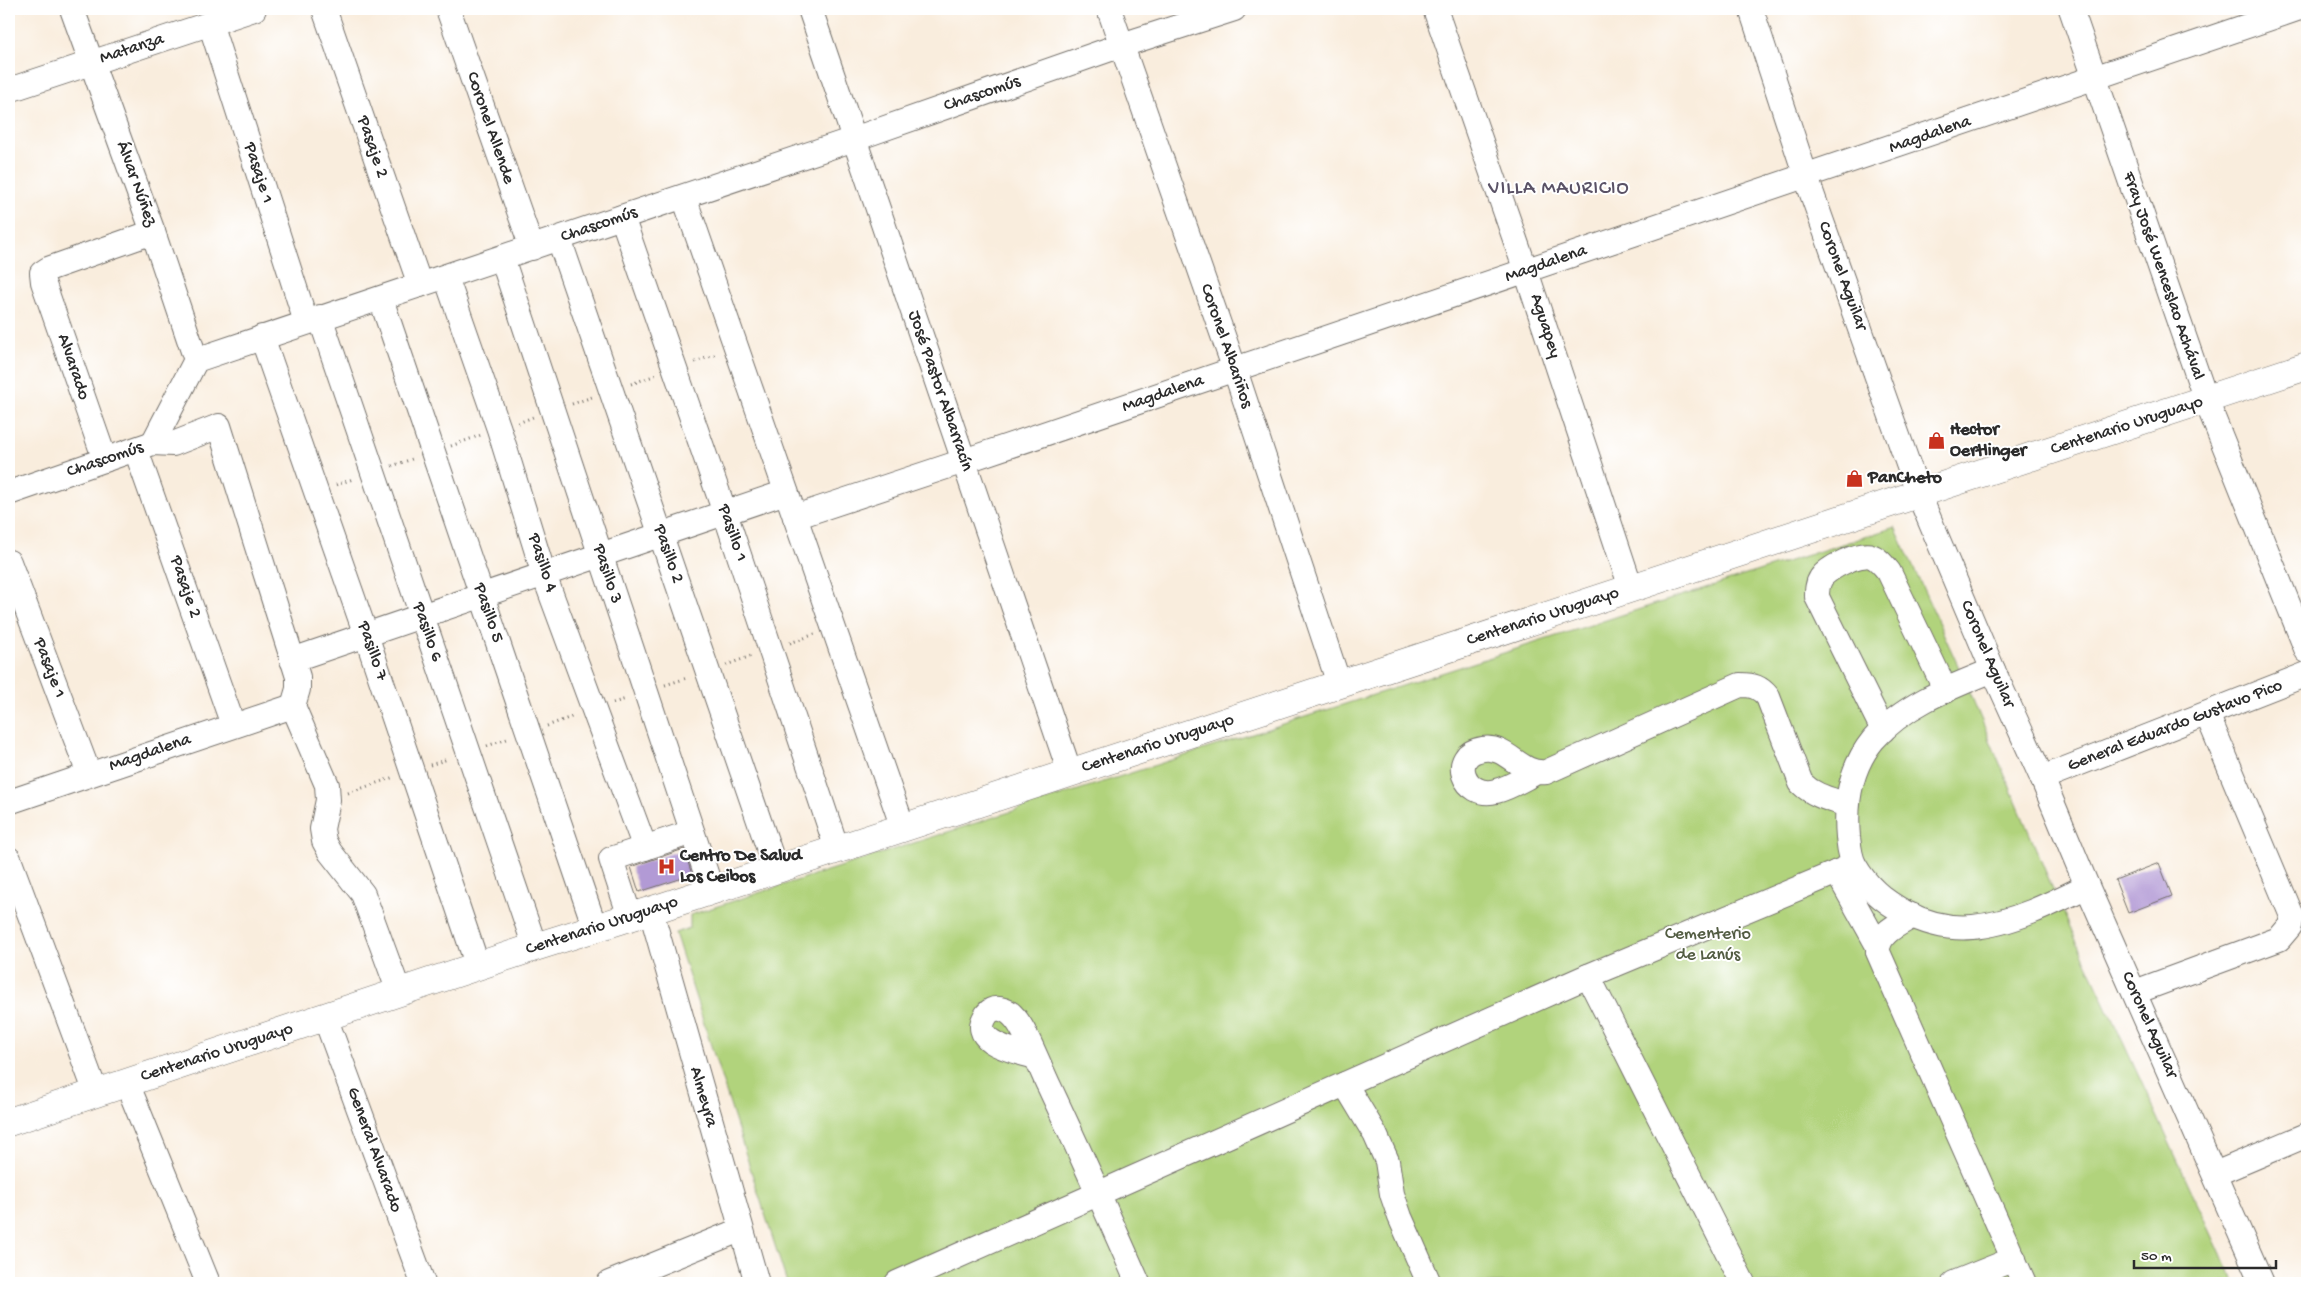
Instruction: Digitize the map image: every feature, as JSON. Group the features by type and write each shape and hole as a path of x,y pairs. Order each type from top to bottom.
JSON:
{"main road":[{"name":"Centenario Uruguayo","path":"9,1122 535,947 712,891 2307,366"}],"street":[{"name":"Álvar Núñez","path":"72,9 153,232 196,360"},
{"name":"Matanza","path":"9,90 254,9"},
{"name":"Pasaje 2","path":"324,9 420,285"},
{"name":"Coronel Allende","path":"448,9 532,248"},
{"name":"José Pastor Albarracín","path":"810,9 1070,773"},
{"name":"Coronel Albariños","path":"1110,9 1235,370 1339,684"},
{"name":"Chascomús","path":"9,493 145,447 196,360 622,218 1122,45 1234,9"},
{"name":"Aguapey","path":"1435,9 1526,271 1631,588"},
{"name":"Coronel Aguilar","path":"1751,9 1806,177 1919,495 2087,886 2262,1283"},
{"name":"Fray José Wenceslao Achával","path":"2071,9 2206,400 2307,651"},
{"name":"Magdalena","path":"795,517 964,462 2297,9"},
{"name":"Pasaje 1","path":"210,23 313,320"},
{"path":"684,197 904,828"},
{"name":"Pasillo 1","path":"622,218 725,512 837,849"},
{"name":"Alvarado","path":"105,460 43,282 42,273 48,268 153,232"},
{"name":"Pasillo 2","path":"559,239 776,870"},
{"name":"Pasillo 3","path":"502,258 712,891"},
{"name":"Pasillo 4","path":"446,277 499,429 544,575 645,848"},
{"name":"Pasillo 5","path":"381,299 595,928"},
{"name":"Pasillo 6","path":"313,320 373,473 535,947"},
{"name":"Pasillo 7","path":"262,337 366,635 478,967"},
{"path":"145,447 173,444 219,426 298,677 298,689 293,706 327,785 328,800 322,830 324,841 330,852 363,894 399,992"},
{"name":"Pasaje 2","path":"145,447 233,724"},
{"path":"292,660 786,492"},
{"path":"1883,730 1818,597 1817,586 1822,576 1830,569 1860,556 1870,556 1880,562 1889,572 1946,691"},
{"name":"Pasaje 1","path":"9,562 89,774"},
{"path":"1993,670 1908,710 1872,741 1859,763 1849,786 1846,815 1849,845 1845,868 1878,946 1878,952 2024,1283"},
{"name":"General Eduardo Gustavo Pico","path":"2042,778 2307,674"},
{"path":"1535,773 1546,772 1740,685 1751,685 1762,689 1768,697 1801,783 1810,791 1822,797 1847,804"},
{"name":"Magdalena","path":"9,802 233,724 293,706"},
{"path":"2134,992 2279,940 2290,926 2292,916 2207,714"},
{"path":"645,848 692,832"},
{"name":"Almeyra","path":"645,848 611,859 640,914 757,1283"},
{"path":"9,859 96,1093"},
{"path":"1845,868 1892,905 1913,916 1934,924 1974,927 2015,917 2058,901 2087,886"},
{"path":"896,1283 1588,976 1845,868"},
{"path":"1878,946 1882,937 1889,930 1913,916"},
{"path":"1588,976 1743,1283"},
{"name":"General Alvarado","path":"325,1017 423,1283"},
{"path":"1035,1057 1100,1194 1138,1283"},
{"path":"127,1083 208,1283"},
{"path":"1345,1084 1375,1134 1387,1161 1395,1202 1429,1283"},
{"path":"2215,1174 2307,1135"},
{"path":"609,1283 740,1230"},
{"path":"1954,1283 2014,1259"}],"path":[{"path":"316,492 736,347"}],"green space":[{"name":"Cementerio de Lanús","path":"1895,527 1965,681 2058,901 2234,1283 787,1283 675,933 690,928 690,915"}],"building":[{"name":"Centro De Salud Los Ceibos","path":"684,849 692,875 639,892 631,867"},
{"path":"2159,863 2172,896 2128,913 2115,880"}],"place":[{"name":"Hector Oertlinger","path":"1936,440"},
{"name":"PanCheto","path":"1854,478"},
{"name":"Centro De Salud Los Ceibos","path":"666,866"}],"district":[{"name":"VILLA MAURICIO","path":"1559,189"}]}
